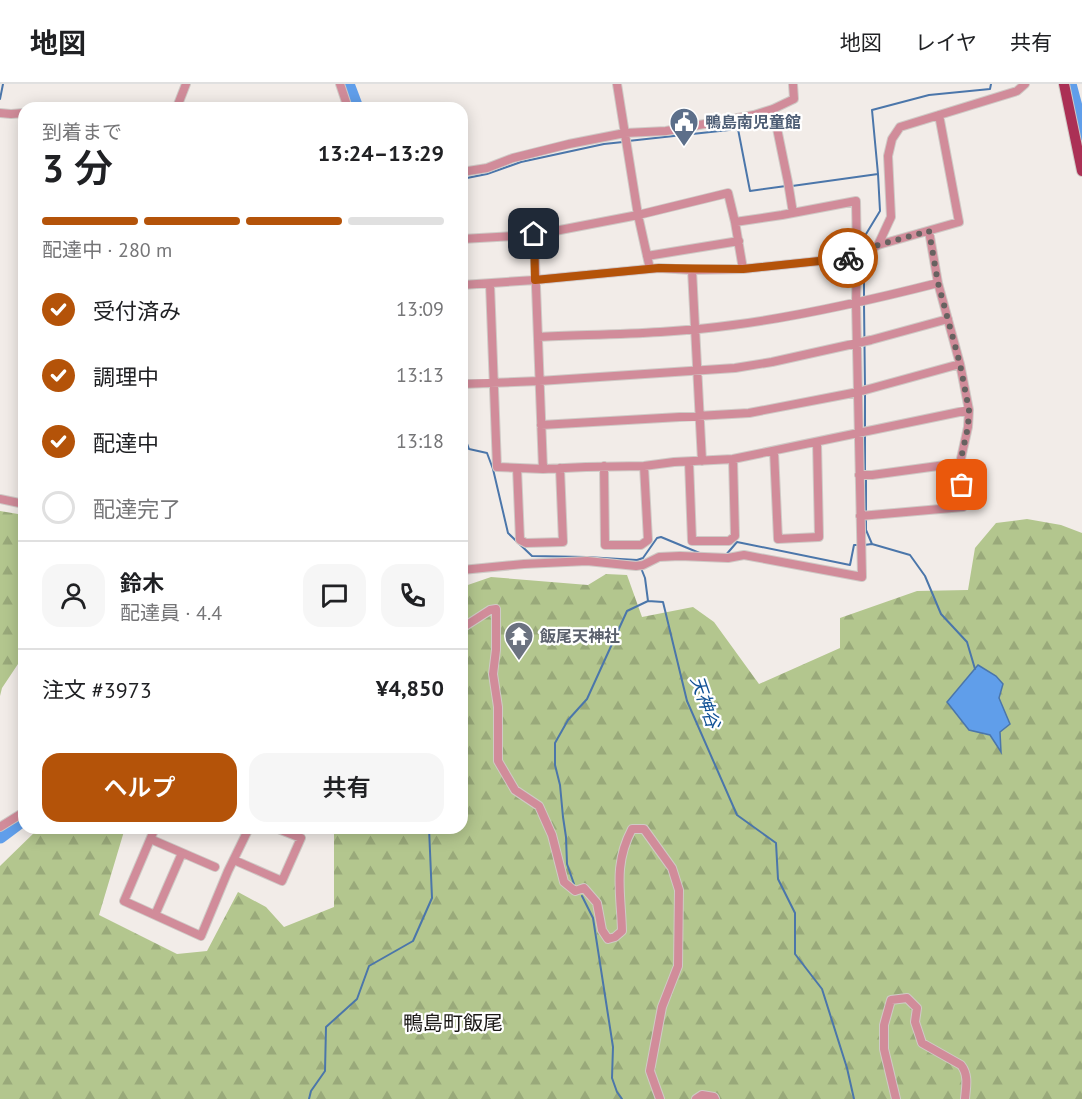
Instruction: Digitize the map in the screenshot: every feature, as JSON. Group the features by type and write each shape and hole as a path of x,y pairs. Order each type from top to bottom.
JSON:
{"main road":[{"path":"1064,84 1082,171"}],"street":[{"path":"179,102 186,84"},
{"path":"340,84 346,102"},
{"path":"617,84 638,215 650,269"},
{"path":"468,171 488,168 513,158 569,144 627,140 773,110 794,99 793,84"},
{"path":"878,245 891,217 888,156 892,139 900,128 1017,91 1025,84"},
{"path":"773,110 793,213"},
{"path":"0,113 18,113"},
{"path":"468,285 650,269 743,269 857,256 878,245 959,222 939,115"},
{"path":"468,239 534,234 638,215 728,193 743,269"},
{"path":"468,569 586,561 639,566 658,557 728,558 744,555 862,577 856,201 735,222"},
{"path":"860,516 963,507 960,463 968,427 969,410 960,364 938,283 929,231"},
{"path":"534,234 543,470"},
{"path":"647,256 739,241"},
{"path":"692,270 702,461"},
{"path":"538,337 735,325 856,303 938,283"},
{"path":"490,284 497,467 543,470 733,459 969,410"},
{"path":"468,384 735,368 871,340 948,319"},
{"path":"541,425 749,413 858,392 960,364"},
{"path":"774,451 778,539 819,537 817,442"},
{"path":"688,462 692,541 729,541 735,536 733,459"},
{"path":"859,475 960,463"},
{"path":"604,466 605,545 641,545 648,540 644,465"},
{"path":"517,468 520,540 526,543 562,542 560,468"},
{"path":"0,499 18,503"},
{"path":"468,624 490,610 496,609 496,650 493,674 498,707 498,761 515,790 539,806 552,835 564,882 575,891 584,888 597,903 602,930 608,939 622,931 619,875 625,843 632,829 644,830 672,868 679,890 678,966 662,1007 650,1071 660,1099"},
{"path":"0,827 18,816"},
{"path":"152,834 124,901 201,936 246,834"},
{"path":"234,860 282,881 301,838 291,834"},
{"path":"155,841 215,867"},
{"path":"155,915 182,853"},
{"path":"896,1099 884,1049 884,1025 891,1000 906,998 917,1008 915,1022 922,1043 961,1065 965,1071 967,1082 965,1099"},
{"path":"696,1099 702,1095 716,1099"}],"green space":[{"path":"0,511 18,514 18,664 2,688 0,696"},
{"path":"1027,519 1061,525 1082,533 1082,1099 0,1099 0,866 33,834 123,834 99,915 177,954 207,951 238,892 266,907 284,927 334,907 334,834 468,834 468,585 491,577 588,585 606,574 627,575 642,617 693,607 714,622 759,684 840,648 840,618 917,591 968,590 975,548 996,523"}],"water":[{"path":"978,665 996,676 1003,684 999,698 1010,724 1000,732 1001,752 990,735 969,730 947,702"}],"waterway":[{"path":"0,99 3,84"},
{"path":"347,84 354,102"},
{"path":"864,250 863,239 880,211 872,110 929,95 990,89 991,84"},
{"path":"1069,84 1082,133"},
{"path":"628,141 738,129 750,191 786,186"},
{"path":"468,178 521,162 623,142"},
{"path":"792,186 878,174"},
{"path":"864,256 864,298"},
{"path":"864,304 865,388"},
{"path":"865,394 865,472"},
{"path":"468,446 469,449 487,453 508,533 532,556 637,560"},
{"path":"866,478 866,530 872,544 910,555 925,576 941,614 967,642 975,669"},
{"name":"天神谷","path":"639,563 637,560 643,558 657,538 661,537 702,554"},
{"name":"天神谷","path":"725,556 737,542 850,565 854,545 858,545"},
{"name":"天神谷","path":"864,545 872,544"},
{"name":"天神谷","path":"641,568 645,578 648,601 663,602 687,701 737,815 776,843 778,879 795,913 795,954 822,989 847,1068 854,1099"},
{"path":"574,884 567,864 560,785 555,765 555,743 568,720 587,699 627,611 648,601"},
{"path":"0,836 18,822"},
{"path":"309,1099 311,1091 325,1071 326,1027 357,999 369,966 413,941 432,898 429,834"},
{"path":"582,896 593,918 613,1047 612,1078 622,1099"}],"way so far":[{"path":"848,258 878,245 929,231 938,283 960,364 969,410 968,427 960,463 962,485"}],"place":[{"name":"鴨島南児童館","path":"684,148"},
{"name":"飯尾天神社","path":"519,662"}],"district":[{"name":"鴨島町飯尾","path":"453,1023"}],"route":[{"path":"534,234 535,280 659,268 743,269 848,258"}]}
